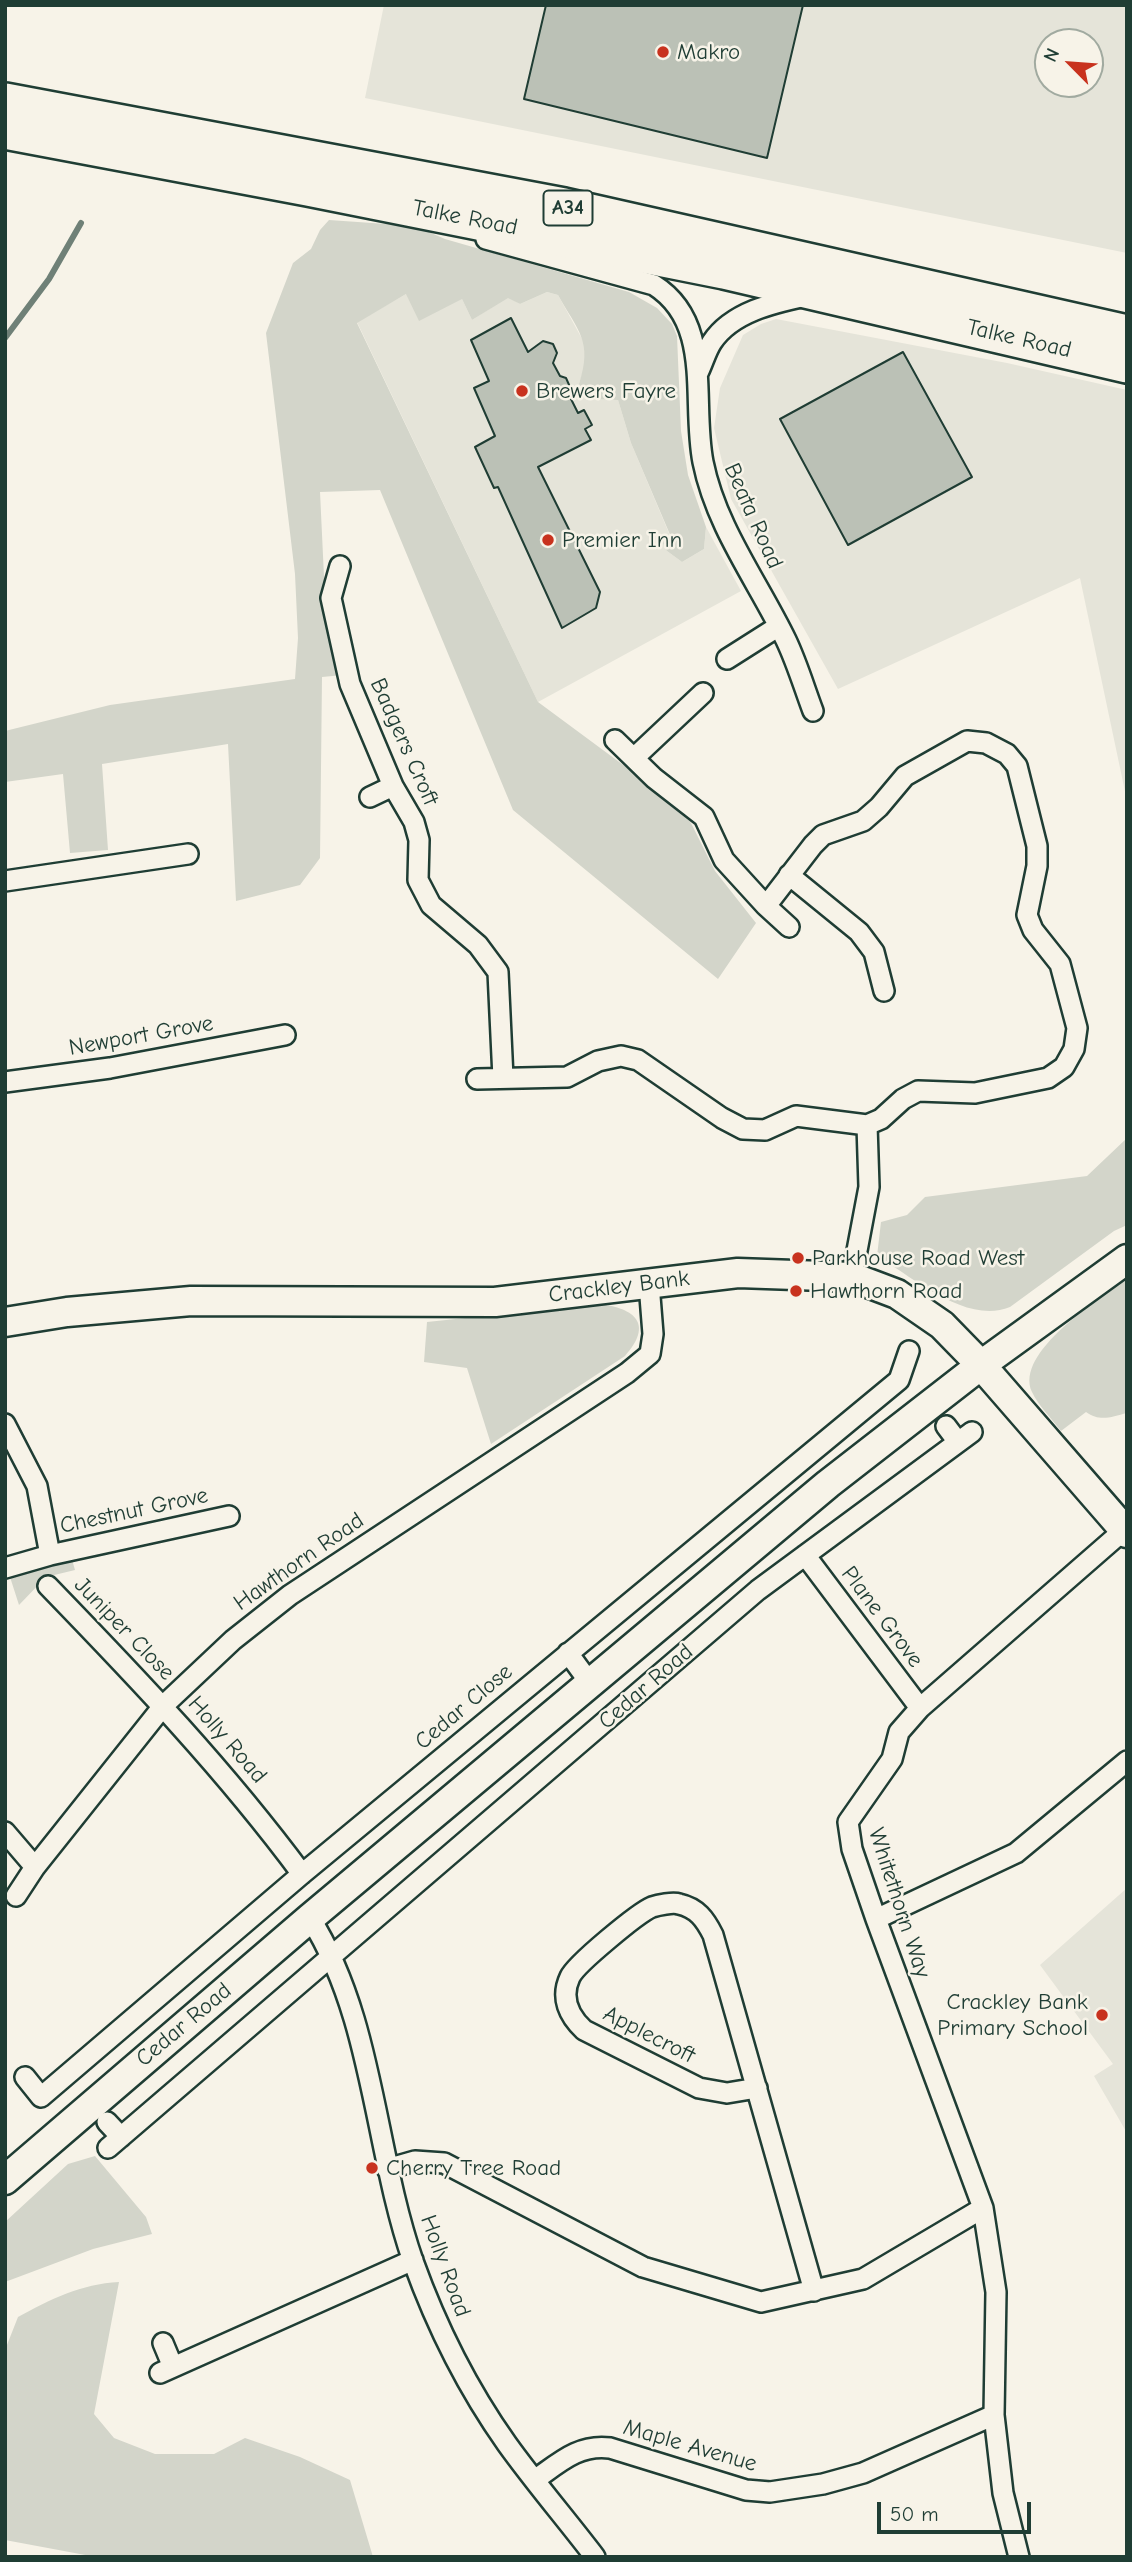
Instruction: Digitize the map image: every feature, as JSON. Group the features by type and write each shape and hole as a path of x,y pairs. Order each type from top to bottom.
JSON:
{"highway":[{"name":"Talke Road","path":"5,102 564,207 1127,334"},
{"name":"Talke Road","path":"5,130 724,270 1127,364"}],"street":[{"name":"Beata Road","path":"308,187 448,229 654,285 667,293 683,312 694,344 703,463 714,498 739,553 779,626 813,710"},
{"name":"Beata Road","path":"697,378 713,341 739,318 766,305 816,293"},
{"name":"Badgers Croft","path":"340,566 331,598 350,684 393,786 414,822 419,840 418,880 431,905 478,945 498,972 503,1078"},
{"path":"727,659 779,626"},
{"path":"635,757 703,693"},
{"path":"615,740 654,778 704,817 724,860 789,927"},
{"path":"477,1079 567,1077 598,1060 621,1056 638,1060 722,1118 743,1129 765,1130 796,1116 866,1125 881,1119 903,1099 918,1091 975,1093 1048,1078 1064,1067 1074,1049 1077,1028 1060,964 1033,930 1027,915 1037,866 1037,846 1017,766 1007,754 986,743 967,741 905,776 879,807 863,821 823,835 766,906"},
{"path":"370,797 393,786"},
{"path":"5,881 188,854"},
{"path":"789,875 859,932 874,951 884,991"},
{"name":"Newport Grove","path":"5,1082 110,1068 285,1035"},
{"path":"852,1277 869,1187 866,1125"},
{"path":"981,1365 1127,1259"},
{"name":"Crackley Bank","path":"5,1322 67,1312 191,1301 495,1302 738,1273 852,1277 876,1283 923,1309 981,1365 1126,1531"},
{"name":"Hawthorn Road","path":"16,1896 35,1867 164,1705 233,1640 290,1595 650,1354 653,1334 649,1284"},
{"name":"Cedar Close","path":"24,2077 41,2097 302,1874 899,1380 909,1351"},
{"name":"Cedar Road","path":"5,2180 310,1917 590,1683 828,1485 981,1365"},
{"name":"Chestnut Grove","path":"5,1424 37,1486 50,1555"},
{"name":"Cedar Road","path":"107,2122 114,2142 758,1590 965,1437 946,1426"},
{"name":"Chestnut Grove","path":"5,1568 50,1555 229,1516"},
{"name":"Whitethorn Way","path":"1019,2557 1003,2493 994,2415 996,2292 983,2208 876,1919 852,1849 848,1822 892,1759 899,1732 920,1708 1126,1531"},
{"name":"Plane Grove","path":"805,1555 920,1708"},
{"name":"Juniper Close","path":"48,1587 67,1597 164,1705"},
{"name":"Cedar Road","path":"568,1653 590,1683"},
{"name":"Holly Road","path":"164,1705 254,1809 302,1874"},
{"path":"876,1919 1016,1853 1127,1761"},
{"path":"5,1832 35,1867"},
{"name":"Applecroft","path":"757,2088 727,2093 699,2088 584,2030 571,2018 565,1998 570,1978 582,1962 652,1908 677,1903 703,1915 713,1935 757,2088 814,2291"},
{"name":"Holly Road","path":"310,1917 332,1957 350,2010 387,2169 413,2260 466,2379 507,2444 595,2557"},
{"path":"387,2169 415,2161 444,2163 643,2267 761,2302 863,2278 983,2208"},
{"path":"163,2343 166,2370 413,2260"},
{"name":"Maple Avenue","path":"536,2479 575,2451 593,2446 610,2448 746,2490 794,2490 863,2473 994,2415"}],"shaded area":[{"path":"384,5 1127,5 1127,253 365,98"},
{"path":"329,220 415,226 445,239 629,292 657,308 672,324 677,336 681,431 688,475 706,527 704,549 682,562 667,551 663,543 671,537 631,443 618,400 590,399 579,384 584,346 558,295 547,292 520,304 508,298 472,320 462,299 419,321 406,294 357,323 538,702 676,804 691,823 715,871 756,923 718,979 513,810 380,490 320,492 325,598 343,675 322,677 320,858 300,885 236,901 228,744 102,764 108,850 70,853 63,774 5,782 5,731 110,705 295,679 298,638 295,574 266,333 293,263 311,249 320,230"},
{"path":"547,292 558,295 586,346 586,363 579,384 590,399 618,400 631,443 671,538 667,551 682,562 704,549 706,527 741,591 538,702 357,322 406,294 462,299 472,320 508,297 520,304"},
{"path":"776,319 1007,363 1127,390 1127,801 1080,578 838,689 731,499 714,428 720,388 743,335"},
{"path":"1127,1138 1127,1225 1114,1231 1010,1307 993,1311 976,1310 958,1304 923,1286 877,1256 881,1222 907,1215 925,1197 1087,1176"},
{"path":"1127,1278 1127,1413 1101,1418 1086,1412 1061,1431 1032,1392 1030,1376 1035,1360 1063,1328"},
{"path":"599,1304 631,1314 639,1327 634,1345 625,1356 491,1444 467,1368 424,1362 427,1322"},
{"path":"71,1556 75,1570 46,1577 19,1605 10,1577"},
{"name":"Crackley Bank Primary School","path":"1127,1888 1127,2133 1094,2076 1113,2064 1040,1965"},
{"path":"95,2156 146,2217 152,2234 93,2249 5,2282 5,2222 68,2164"},
{"path":"119,2282 94,2414 114,2438 155,2454 214,2454 245,2438 300,2457 350,2480 373,2557 96,2557 5,2540 5,2350 18,2317 67,2294 105,2283"}],"building":[{"name":"Makro","path":"546,5 803,5 767,158 524,99"},
{"path":"511,318 528,352 543,341 553,344 557,353 553,363 560,376 566,378 570,387 568,393 578,413 584,410 592,425 585,429 591,440 538,467 600,592 596,608 562,628 498,487 494,488 475,447 495,436 474,388 489,381 471,340"},
{"path":"903,352 972,477 848,545 780,419"}],"waterway":[{"path":"5,338 49,279 81,223"}],"place":[{"name":"Makro","path":"663,52"},
{"name":"Brewers Fayre","path":"522,391"},
{"name":"Premier Inn","path":"548,540"},
{"name":"Parkhouse Road West","path":"798,1258"},
{"name":"Hawthorn Road","path":"796,1291"},
{"name":"Crackley Bank Primary School","path":"1102,2015"},
{"name":"Cherry Tree Road","path":"372,2168"}]}
